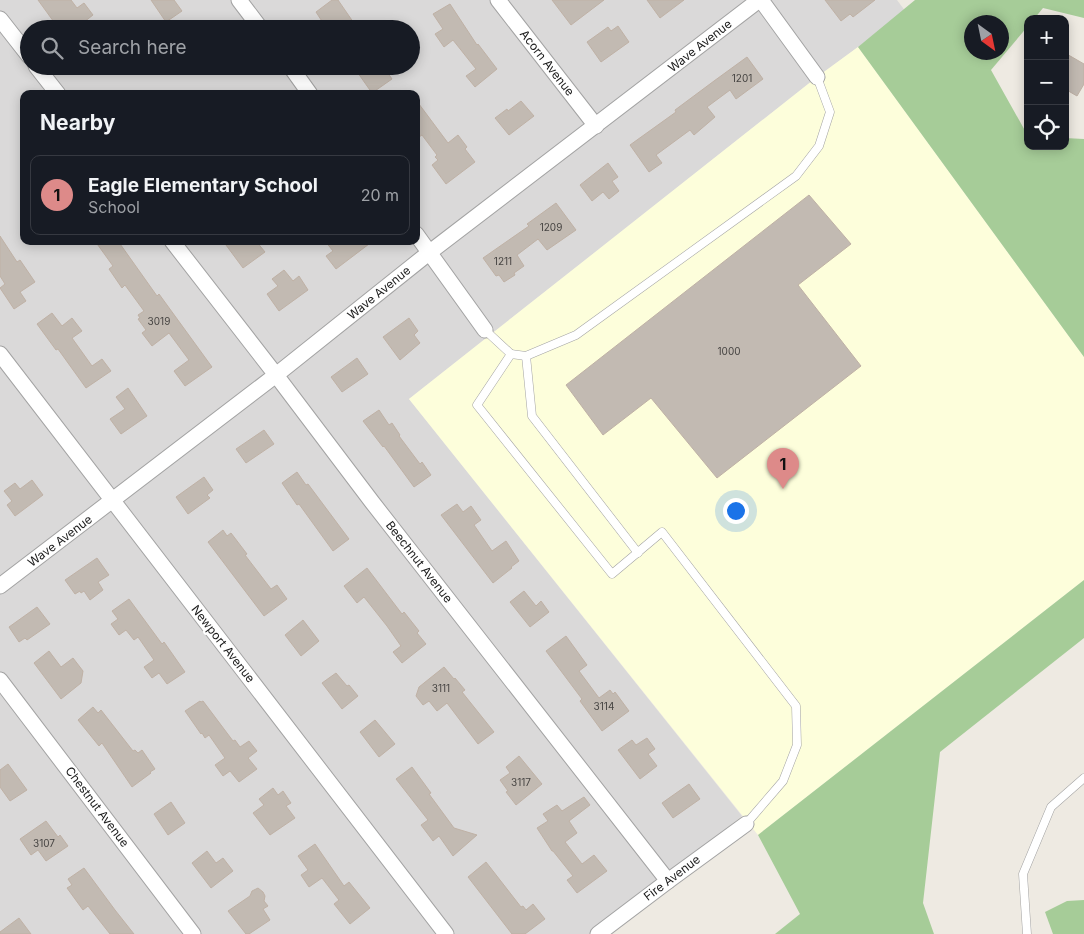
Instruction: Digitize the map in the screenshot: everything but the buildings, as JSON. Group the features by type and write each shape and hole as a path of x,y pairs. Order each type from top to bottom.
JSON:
{"street":[{"path":"239,0 254,20"},
{"name":"Acorn Avenue","path":"498,0 596,126"},
{"path":"760,0 817,77"},
{"name":"Wave Avenue","path":"0,586 276,375 430,252 760,0"},
{"path":"0,19 20,45"},
{"path":"43,75 55,90"},
{"path":"296,75 307,90"},
{"path":"420,239 485,330"},
{"name":"Beechnut Avenue","path":"175,245 372,502 668,881"},
{"name":"Newport Avenue","path":"0,354 446,934"},
{"name":"Chestnut Avenue","path":"0,680 193,934"},
{"name":"Fire Avenue","path":"598,934 746,824"}],"lane":[{"path":"485,330 511,354 526,356 576,335 796,176 819,146 830,112 817,77"},
{"path":"511,354 477,405 612,574 662,532 796,706 797,746 783,781 746,824"},
{"path":"526,356 532,416 638,553"},
{"path":"1028,934 1023,874 1051,807 1084,778"}],"shaded area":[{"path":"0,0 897,0 906,12 817,77 409,399 742,816 594,934 0,934"},
{"path":"858,47 1084,357 1084,580 758,835 409,399 817,77"}],"green space":[{"path":"915,0 1084,0 1084,18 1043,8 1037,15 1024,15 1024,31 1009,49 1009,15 964,15 964,60 999,60 991,70 1024,129 1024,150 1069,150 1069,138 1084,139 1084,357 858,47"},
{"path":"1084,580 1084,638 940,752 923,903 934,934 775,934 800,914 758,835"},
{"path":"1084,900 1084,934 1053,934 1045,912 1067,901"}],"place":[{"name":"Eagle Elementary School","path":"783,489"}]}
